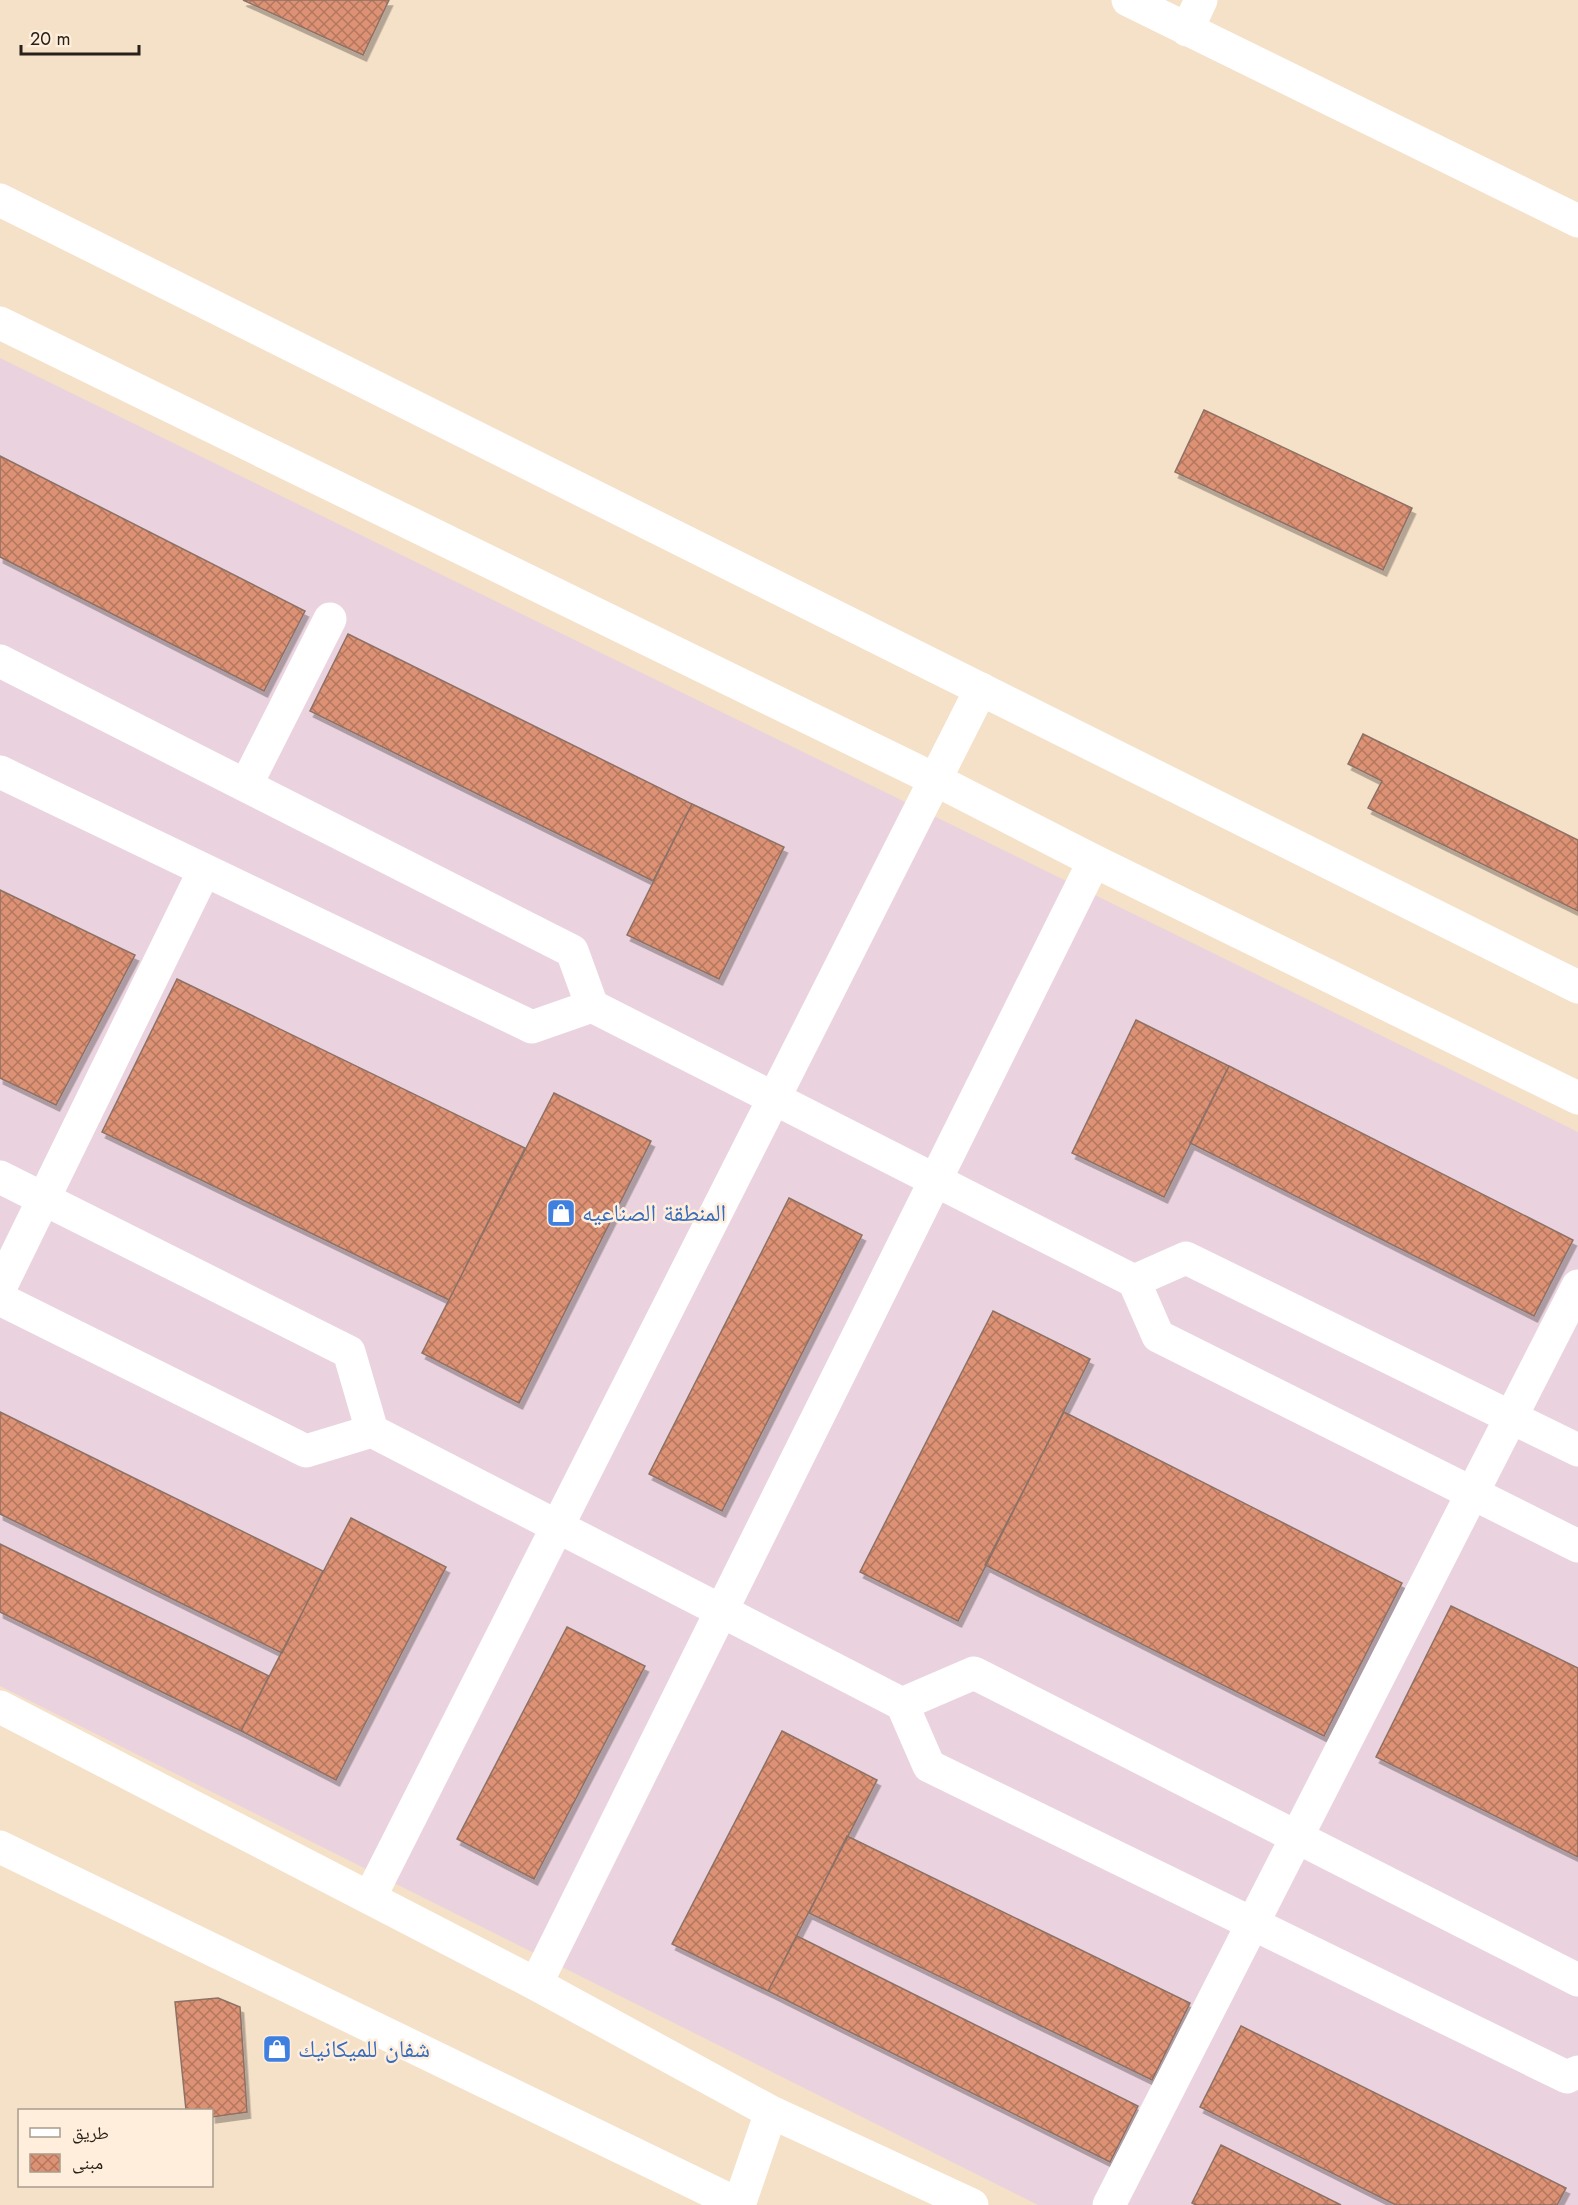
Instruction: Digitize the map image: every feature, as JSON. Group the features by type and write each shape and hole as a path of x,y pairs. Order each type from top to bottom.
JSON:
{"street":[{"path":"1128,0 1578,221"},
{"path":"1187,30 1201,0"},
{"path":"0,200 1578,987"},
{"path":"0,323 936,780 1094,861 1578,1098"},
{"path":"246,785 330,619"},
{"path":"0,661 572,951 592,1006 1134,1281 1158,1336 1578,1546"},
{"path":"370,1897 981,689"},
{"path":"0,772 532,1027 592,1006"},
{"path":"536,1984 1094,861"},
{"path":"0,1288 204,871"},
{"path":"0,1176 349,1352 372,1431"},
{"path":"1134,1281 1186,1258 1578,1450"},
{"path":"1109,2205 1578,1286"},
{"path":"0,1299 306,1451 372,1431 902,1704 928,1766 1567,2078 1578,2072"},
{"path":"902,1704 974,1673 1578,1980"},
{"path":"0,1707 536,1984 771,2112 972,2205"},
{"path":"0,1847 739,2205 771,2112"}],"shaded area":[{"path":"0,358 1578,1132 1578,2205 1038,2205 0,1686"}],"building":[{"path":"243,0 389,0 363,55"},
{"path":"1204,410 1412,508 1383,570 1175,472"},
{"path":"0,456 305,611 264,691 0,557"},
{"path":"348,634 692,804 653,881 310,711"},
{"path":"1363,734 1578,840 1578,911 1368,808 1382,781 1348,764"},
{"path":"692,804 784,847 719,979 627,935"},
{"path":"0,890 135,955 56,1105 0,1078"},
{"path":"177,979 525,1148 449,1300 102,1132"},
{"path":"1136,1020 1229,1066 1164,1197 1072,1153"},
{"path":"1229,1066 1573,1240 1534,1316 1190,1143"},
{"path":"554,1093 651,1141 519,1403 422,1353"},
{"path":"789,1198 862,1235 722,1511 649,1474"},
{"path":"993,1311 1090,1359 958,1621 860,1572"},
{"path":"0,1412 323,1571 282,1653 0,1514"},
{"path":"1064,1412 1402,1583 1324,1736 985,1565"},
{"path":"351,1518 446,1567 336,1780 241,1731"},
{"path":"0,1544 269,1676 241,1731 0,1612"},
{"path":"1451,1606 1578,1668 1578,1857 1376,1757"},
{"path":"567,1627 645,1666 534,1879 457,1839"},
{"path":"782,1731 877,1780 768,1991 672,1944"},
{"path":"847,1836 1190,2003 1152,2080 809,1913"},
{"path":"797,1936 1138,2106 1110,2162 768,1991"},
{"path":"218,1998 240,2007 247,2112 213,2117 213,2109 186,2109 175,2002"},
{"path":"1241,2026 1566,2188 1557,2205 1396,2205 1200,2107"},
{"path":"1221,2145 1341,2205 1196,2205 1192,2203"}],"place":[{"name":"المنطقة الصناعيه","path":"561,1213"},
{"name":"شفان للميكانيك","path":"277,2049"}]}
